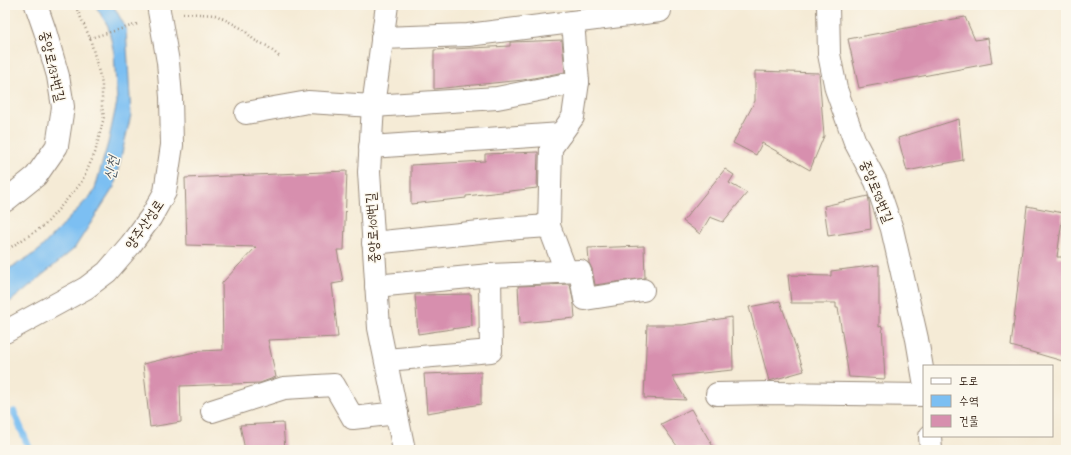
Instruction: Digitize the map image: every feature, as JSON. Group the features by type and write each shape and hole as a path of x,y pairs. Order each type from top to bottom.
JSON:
{"street":[{"name":"중앙로137번길","path":"5,201 36,176 57,146 63,107 58,76 36,5"},
{"name":"양주산성로","path":"5,332 86,288 108,272 151,216 165,192 172,146 171,104 168,62 158,5"},
{"name":"중앙로109번길","path":"387,5 373,106 369,172 379,328 404,450"},
{"path":"382,38 468,35 660,11 660,5"},
{"name":"중앙로93번길","path":"828,5 829,54 836,89 856,142 876,182 892,229 917,339 923,374"},
{"path":"566,271 550,226 551,148 573,117 578,82 573,22"},
{"path":"246,113 308,102 373,106 496,98 578,82"},
{"path":"370,148 561,134"},
{"path":"373,243 550,226"},
{"path":"376,286 490,275 580,271 586,299 643,290"},
{"path":"386,360 491,351 490,275"},
{"path":"212,411 284,388 334,385 353,418 397,413"},
{"path":"717,394 771,393 923,395"},
{"path":"930,437 931,450"}],"path":[{"path":"185,13 216,15 243,29 254,40 267,46 281,58"},
{"path":"90,38 131,26"}],"water":[{"name":"신천","path":"95,5 113,5 126,28 131,115 114,187 74,249 5,306 5,271 37,252 94,192 108,143 117,102 114,53 108,26"}],"building":[{"path":"965,17 975,40 988,38 992,63 859,88 848,39"},
{"path":"562,40 565,72 523,80 434,89 434,50 510,46 510,42"},
{"path":"755,71 819,73 824,136 810,170 762,143 756,155 733,143 755,101"},
{"path":"959,119 963,160 907,171 898,138"},
{"path":"538,152 537,188 411,204 411,165 485,161 485,154"},
{"path":"725,169 734,175 729,183 747,193 723,222 710,217 700,234 683,221"},
{"path":"347,171 344,250 337,250 343,282 332,284 338,337 268,340 276,377 260,383 180,386 181,422 150,427 143,364 199,351 223,350 222,283 256,247 187,245 185,178"},
{"path":"868,196 871,229 828,236 824,206"},
{"path":"1027,206 1063,213 1057,257 1066,257 1066,362 1011,346"},
{"path":"644,246 645,278 595,285 592,269 589,263 588,248"},
{"path":"879,265 879,327 882,326 885,379 849,377 836,303 791,303 788,275 831,276 831,271"},
{"path":"570,284 575,318 520,323 518,286"},
{"path":"471,294 472,326 418,334 415,295"},
{"path":"780,301 804,371 769,381 749,307"},
{"path":"732,317 733,370 672,376 686,400 644,398 647,325 683,325"},
{"path":"481,372 481,404 427,413 424,374"},
{"path":"691,409 715,450 680,450 661,424"},
{"path":"283,423 285,450 245,450 240,425"}],"waterway":[{"path":"14,412 30,450"}]}
